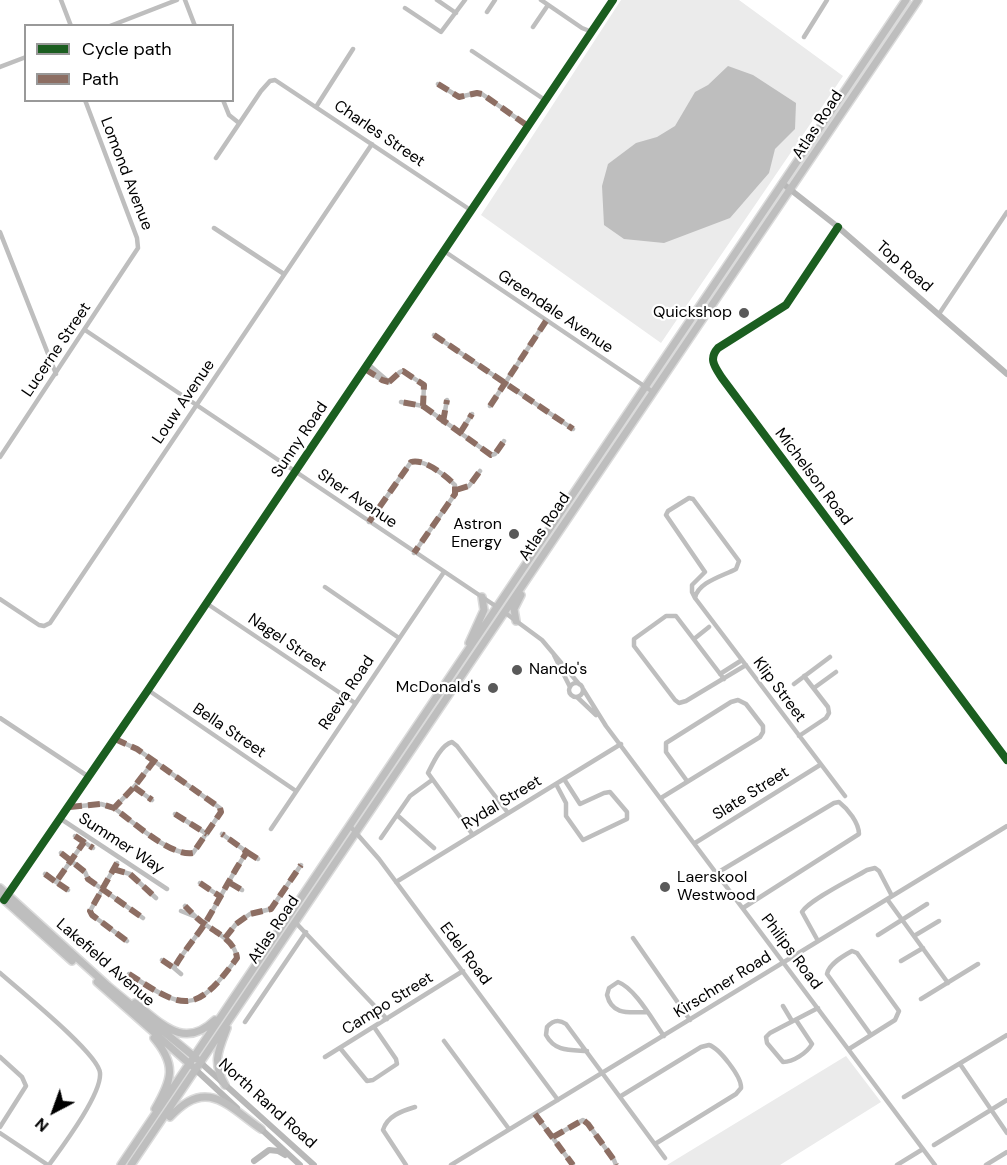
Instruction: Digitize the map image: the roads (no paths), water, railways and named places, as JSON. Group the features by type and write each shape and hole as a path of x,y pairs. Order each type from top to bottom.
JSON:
{"main road":[{"name":"Atlas Road","path":"140,1137 906,0"},
{"name":"Atlas Road","path":"147,1142 918,0"},
{"name":"Top Road","path":"782,183 838,227 1007,374"},
{"path":"516,621 514,609 529,576"},
{"path":"463,659 484,610 482,597"},
{"name":"Lakefield Avenue","path":"0,888 4,897 196,1070"},
{"name":"Lakefield Avenue","path":"4,897 201,1063"},
{"path":"108,986 123,994 169,1028 182,1034 199,1032 227,1007"},
{"path":"112,996 162,1047 170,1067 169,1084 140,1137 121,1165"},
{"path":"225,1085 218,1071 217,1058 233,1014"},
{"name":"North Rand Road","path":"201,1063 314,1165"},
{"name":"North Rand Road","path":"196,1070 299,1165"},
{"path":"131,1165 147,1142 183,1103 192,1098 202,1096 220,1100 261,1129"},
{"path":"254,1161 265,1151 273,1150 299,1165"}],"street":[{"path":"62,0 70,24"},
{"path":"115,24 177,0"},
{"path":"185,0 194,24"},
{"path":"437,0 456,12"},
{"path":"405,8 441,32 465,0"},
{"path":"487,12 495,0"},
{"path":"541,0 582,28 592,32"},
{"name":"Sunny Road","path":"4,897 70,807 613,0"},
{"path":"804,37 827,0"},
{"path":"532,27 548,5"},
{"path":"582,28 588,37"},
{"path":"316,107 353,50"},
{"path":"472,51 545,100"},
{"path":"0,67 24,58"},
{"name":"Charles Street","path":"239,123 267,83 272,80 282,83 471,211"},
{"path":"438,84 459,97 482,94 528,126"},
{"name":"Lomond Avenue","path":"86,102 137,238 138,248 134,256"},
{"path":"216,158 239,123 229,115 225,102"},
{"name":"Louw Avenue","path":"0,599 41,626 50,623 372,144"},
{"path":"223,148 230,153"},
{"path":"939,314 1007,212"},
{"name":"Michelson Road","path":"838,227 786,305 718,348 713,355 712,362 1007,760"},
{"path":"214,228 284,274"},
{"path":"0,232 56,374"},
{"name":"Greendale Avenue","path":"444,251 653,392"},
{"name":"Lucerne Street","path":"0,457 134,256"},
{"path":"490,405 546,321"},
{"name":"Sher Avenue","path":"85,330 497,607"},
{"path":"434,334 573,429"},
{"path":"367,367 389,382 403,371 423,384 426,387 423,406"},
{"path":"443,422 447,400"},
{"path":"401,402 423,406 493,455 504,441"},
{"path":"460,434 472,414"},
{"path":"369,522 413,461 420,461 450,480 456,490"},
{"path":"414,553 456,490 469,486 480,471"},
{"path":"689,498 693,499 739,561 736,568 700,588 695,598 691,587 705,572 666,516 668,511 689,498"},
{"name":"Reeva Road","path":"270,828 444,572"},
{"path":"325,586 399,638"},
{"name":"Klip Street","path":"695,598 845,796"},
{"name":"Nagel Street","path":"206,603 355,703"},
{"name":"Philips Road","path":"497,607 542,640 581,686 606,726"},
{"path":"722,676 678,617 671,615 653,624 634,639 633,642 677,702 686,701 722,676 742,660"},
{"path":"694,639 709,627"},
{"name":"Philips Road","path":"553,653 570,687"},
{"path":"794,684 830,657"},
{"path":"722,676 746,665"},
{"path":"814,688 836,672"},
{"path":"799,736 830,713 804,676"},
{"path":"575,683 581,686 581,695 577,697 571,695 570,687 575,683"},
{"name":"Bella Street","path":"148,690 296,791"},
{"name":"Philips Road","path":"577,697 621,744 935,1165"},
{"path":"661,798 762,734 763,726 744,701 738,699 731,702 666,743 666,752 687,781"},
{"path":"0,718 89,777"},
{"path":"70,807 101,804 114,808 169,848 182,853 193,853 207,834 221,812 220,808 137,749 115,739"},
{"path":"473,835 432,780 429,771 443,747 448,743 455,743 508,813"},
{"name":"Rydal Street","path":"396,882 621,744"},
{"path":"114,808 154,761"},
{"name":"Slate Street","path":"695,843 820,765"},
{"path":"556,784 566,802 566,816 583,840 627,819 627,812 609,792 580,804 564,779"},
{"path":"381,838 410,796 432,780"},
{"path":"134,787 152,800"},
{"path":"717,873 834,803 839,801 843,805 859,830 857,836 743,908"},
{"path":"175,814 207,834"},
{"path":"397,815 434,848"},
{"name":"Summer Way","path":"61,819 167,889"},
{"name":"Edel Road","path":"350,826 396,882 558,1100"},
{"name":"Kirschner Road","path":"454,1164 1007,826"},
{"path":"222,834 258,859"},
{"path":"75,836 93,848"},
{"path":"56,882 84,842"},
{"path":"174,968 184,950 205,924 247,852"},
{"path":"61,853 85,872 88,879 143,918"},
{"path":"117,863 90,909 91,913 127,940"},
{"path":"225,938 236,924 250,914 271,909 301,865"},
{"path":"818,941 802,912 817,899 867,870 875,868 879,871 892,896"},
{"path":"113,869 130,874 156,898"},
{"path":"45,874 68,890"},
{"path":"200,883 221,897"},
{"path":"230,883 242,890"},
{"path":"887,899 948,983"},
{"path":"878,935 927,904"},
{"path":"129,974 160,993 175,1000 189,1002 196,1000 215,986 237,958 234,949 225,938 183,908"},
{"path":"914,936 939,921"},
{"path":"296,922 387,1019"},
{"path":"245,1022 306,932"},
{"path":"633,938 690,1020"},
{"path":"901,961 922,948"},
{"path":"849,1049 895,1020 899,1011 857,952 852,951 828,968 827,974 871,1035"},
{"path":"162,960 181,974"},
{"path":"921,999 978,964"},
{"name":"Campo Street","path":"325,1057 463,971"},
{"path":"0,973 82,1047 100,1071 100,1081 90,1101 48,1165 0,1132"},
{"path":"647,1012 623,1012 614,1009 608,1000 609,988 618,982 627,986 647,1012 664,1035"},
{"path":"783,1006 794,1020 812,1044 807,1051 786,1063 781,1060 766,1040 770,1033 794,1020 818,1008"},
{"path":"587,1051 553,1046 546,1035 547,1027 554,1021 562,1021 587,1051 621,1096 665,1158"},
{"path":"340,1048 367,1081 393,1068 397,1064 396,1059 374,1027"},
{"path":"904,1097 1007,1035"},
{"path":"444,1041 509,1129"},
{"path":"621,1096 701,1047 709,1045 716,1048 741,1081 741,1088 736,1094 655,1144"},
{"path":"0,1057 25,1080 26,1086 0,1127"},
{"path":"960,1064 1007,1133"},
{"path":"934,1145 1007,1100"},
{"path":"406,1165 383,1130 391,1118 414,1107"},
{"path":"535,1114 573,1165"},
{"path":"553,1137 583,1120 616,1165"},
{"path":"897,1165 923,1149"},
{"path":"986,1165 1007,1152"}],"place":[{"name":"Quickshop","path":"744,313"},
{"name":"Astron Energy","path":"514,534"},
{"name":"Nando's","path":"517,670"},
{"name":"McDonald's","path":"493,688"},
{"name":"Laerskool Westwood","path":"665,887"}]}
